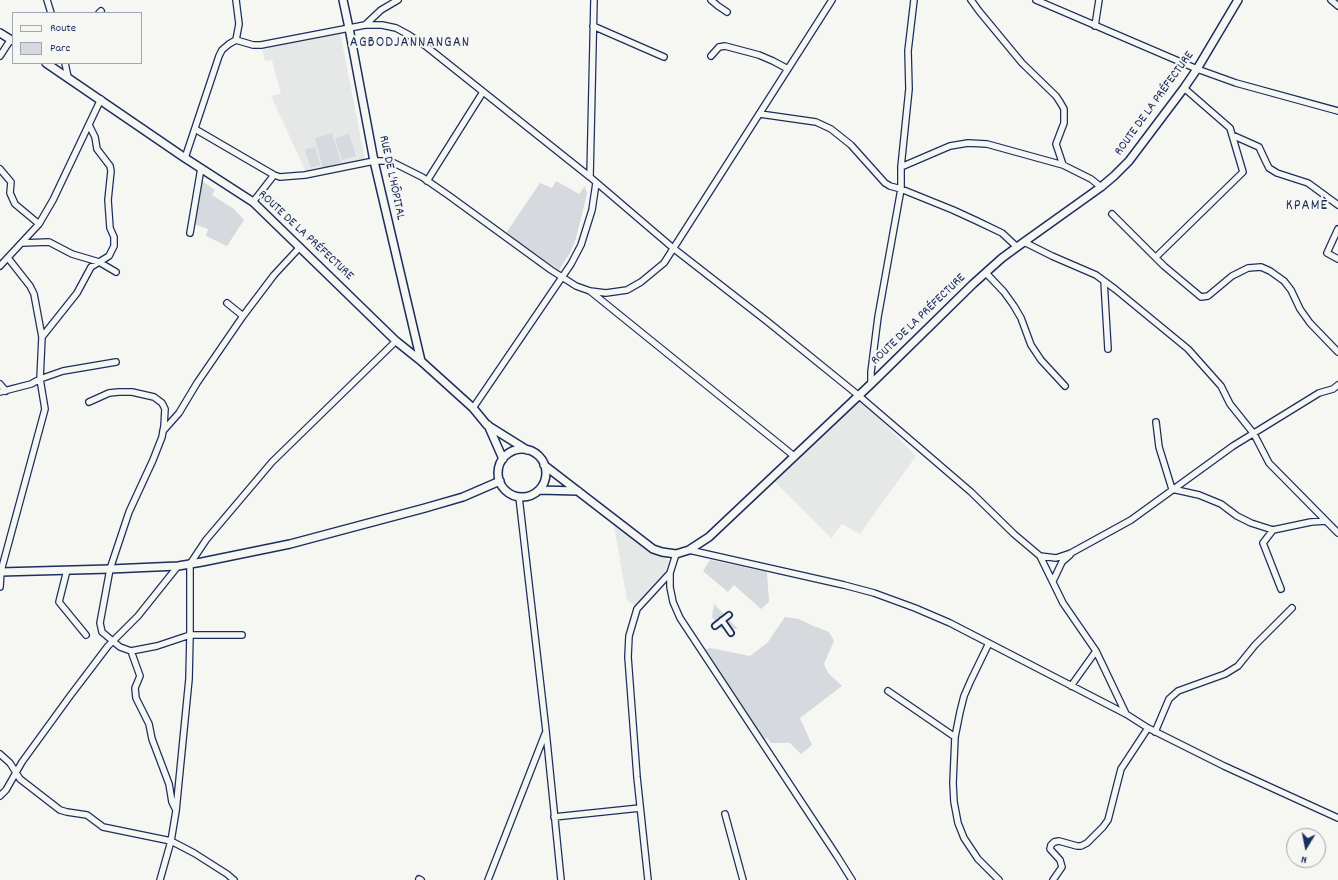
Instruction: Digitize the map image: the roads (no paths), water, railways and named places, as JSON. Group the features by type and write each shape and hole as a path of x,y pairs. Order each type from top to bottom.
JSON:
{"street":[{"path":"48,0 51,12"},
{"path":"186,158 219,56 225,47 236,40 239,24 236,0"},
{"name":"RUE DE L'HÔPITAL","path":"343,0 374,161 421,361"},
{"path":"365,25 381,10 398,0"},
{"path":"590,177 594,0"},
{"path":"712,0 727,12"},
{"path":"195,129 274,175 280,177 305,176 374,161 387,161 394,163 427,181 576,286 590,291 606,293 628,290 664,262 832,0"},
{"path":"871,384 871,372 878,317 901,189 901,166 909,89 908,52 914,0"},
{"path":"972,0 979,11 1022,63 1056,96 1064,109 1064,123 1056,144 1063,165"},
{"path":"1036,0 1197,70 1244,85 1338,111"},
{"path":"1095,26 1099,0"},
{"name":"ROUTE DE LA PRÉFECTURE","path":"544,465 653,549 676,554 689,550 709,537 986,273 1017,247 1101,187 1129,161 1197,70 1238,0"},
{"path":"1331,0 1338,6"},
{"path":"236,40 261,45 365,25 382,25 396,28 427,47 590,177 673,248 858,395 971,492 1014,534 1040,556 1063,603 1096,651 1126,714"},
{"path":"593,26 664,57"},
{"path":"0,33 12,40 0,56"},
{"path":"711,56 719,47 725,46 759,55 788,69"},
{"name":"ROUTE DE LA PRÉFECTURE","path":"48,64 253,202 396,341 421,361 473,408 488,425 527,450"},
{"path":"65,64 68,77"},
{"path":"1156,257 1243,172 1230,128 1184,88"},
{"path":"427,181 483,92"},
{"path":"0,266 39,224 53,200 101,100"},
{"path":"760,114 816,122 831,130 851,145 885,183 953,210 1002,233 1017,247"},
{"path":"42,337 78,293 90,267 109,256 114,246 114,237 110,228 108,200 111,172 110,166 97,149 95,137 89,125"},
{"path":"1232,135 1260,147 1269,168 1277,173 1308,183 1338,205"},
{"path":"901,166 950,146 968,143 987,144 1063,165 1091,179 1101,187"},
{"path":"190,233 201,168"},
{"path":"0,169 11,182 10,194 15,204 39,224"},
{"path":"253,202 274,175"},
{"path":"473,408 562,277 581,245 592,210 596,183"},
{"path":"1112,214 1191,290 1202,297 1208,296 1232,276 1248,268 1261,267 1270,270 1284,281 1291,290 1300,309 1310,323 1338,352"},
{"path":"1338,229 1327,253 1338,259"},
{"path":"22,243 49,242 72,254 98,262 116,272"},
{"path":"1024,242 1096,275 1142,310 1193,354 1221,386 1230,404 1254,434 1269,463 1338,533"},
{"path":"163,431 179,413 197,383 243,316 274,275 300,247"},
{"path":"0,587 0,575 45,409 40,379 42,337 33,290 8,258"},
{"path":"986,273 1004,292 1014,306 1021,318 1032,345 1041,360 1065,386"},
{"path":"1104,281 1108,349"},
{"path":"590,291 794,456"},
{"path":"228,303 243,316"},
{"path":"160,880 171,842 176,811 189,679 190,564 206,540 272,462 396,341"},
{"path":"0,384 3,391 31,384 40,379 63,371 116,362"},
{"path":"1053,581 1062,562 1071,554 1131,520 1233,446 1318,394 1336,390 1338,385"},
{"path":"89,402 110,393 132,392 154,397 162,403 165,409 163,431 153,460 129,512 110,569 100,627 102,632 124,650 131,651 157,646 190,635 242,635"},
{"path":"1156,422 1163,465 1172,489"},
{"name":"ROUTE DE LA PRÉFECTURE","path":"488,425 503,459"},
{"path":"516,450 527,450 538,455 544,465 546,476 539,490 530,495 519,497 509,493 502,486 498,470 503,459 507,455 516,450"},
{"path":"0,575 67,570 178,566 190,564 290,544 463,496 500,481"},
{"path":"1172,489 1198,495 1221,504 1251,524 1273,530 1311,522 1325,521"},
{"path":"539,490 578,491"},
{"path":"519,497 546,731 561,880"},
{"path":"1273,530 1263,543 1281,589"},
{"path":"689,550 874,593 915,608 950,623 1126,714 1155,732 1224,766 1338,818"},
{"path":"676,554 670,573 670,587 680,618 852,880"},
{"path":"1040,556 1056,558 1071,554"},
{"path":"0,796 6,790 22,762 70,696 113,642 138,616 178,566"},
{"path":"67,570 59,602 86,635"},
{"path":"648,880 640,808 628,657 629,636 637,609 670,573"},
{"path":"1155,732 1169,700 1178,691 1225,674 1238,666 1255,645 1292,608"},
{"path":"715,626 729,615"},
{"path":"722,620 731,633"},
{"path":"989,644 964,696 955,737 953,783 954,802 958,823 964,838 970,848 999,880"},
{"path":"131,651 140,676 136,688 136,698 149,724 152,739 169,784 172,802 176,811"},
{"path":"1071,686 1096,651"},
{"path":"888,691 955,737"},
{"path":"1053,880 1062,867 1060,860 1050,849 1051,845 1059,840 1077,846 1082,846 1088,843 1103,827 1108,820 1121,768 1148,728"},
{"path":"488,880 546,731"},
{"path":"0,754 10,763 26,785 60,810 87,815 103,827 171,842 194,853 234,880"},
{"path":"554,817 640,808"},
{"path":"725,814 743,880"}],"district":[{"name":"AGBODJANNANGAN","path":"410,44"},
{"name":"KPAMÈ","path":"1307,207"}]}
